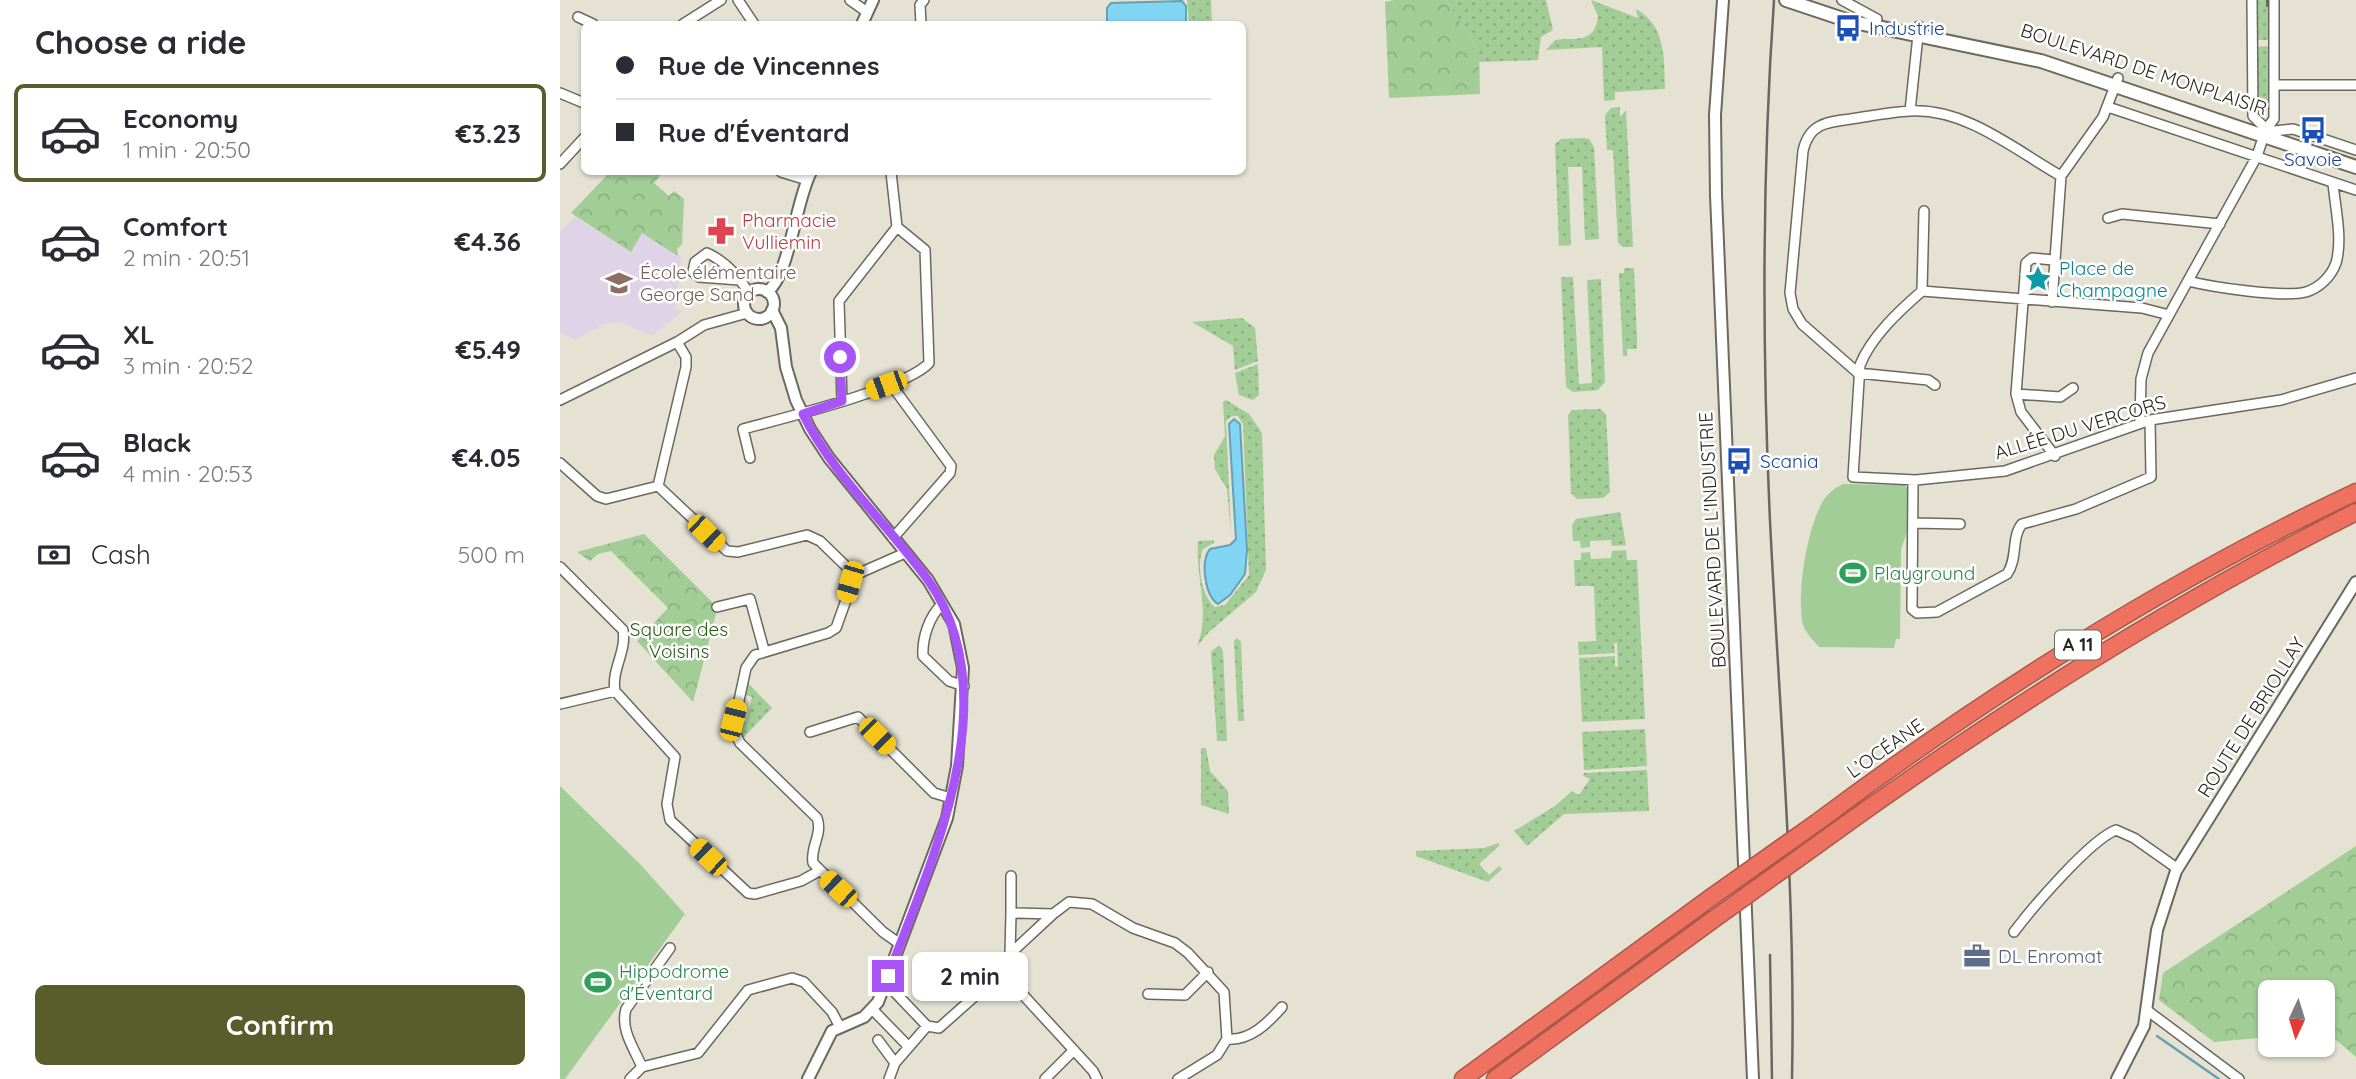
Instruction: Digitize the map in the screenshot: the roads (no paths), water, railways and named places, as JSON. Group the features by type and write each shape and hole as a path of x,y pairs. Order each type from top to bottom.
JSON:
{"highway":[{"name":"L’OCÉANE","path":"1463,1079 1713,896 1944,732 2093,636 2210,567 2356,492"},
{"name":"L’OCÉANE","path":"1495,1079 1816,845 1966,740 2110,647 2213,586 2356,512"}],"main road":[{"name":"BOULEVARD DE MONPLAISIR","path":"1797,1 2020,55 2117,82 2356,159"},
{"name":"BOULEVARD DE MONPLAISIR","path":"1797,1 1849,21 1918,31"},
{"name":"BOULEVARD DE MONPLAISIR","path":"2268,132 2356,167"}],"street":[{"path":"688,21 721,0"},
{"path":"738,0 752,21"},
{"path":"850,0 867,12"},
{"path":"863,21 873,0"},
{"path":"921,21 920,5 924,0"},
{"name":"BOULEVARD DE L'INDUSTRIE","path":"1723,0 1715,115 1716,208 1752,1079"},
{"name":"BOULEVARD DE MONPLAISIR","path":"1842,0 1877,19"},
{"path":"2252,0 2253,116 2268,132"},
{"path":"2140,423 2142,370 2169,315 2257,156 2274,119 2274,0"},
{"path":"578,17 587,21"},
{"path":"1910,111 1918,31"},
{"name":"BOULEVARD DE MONPLAISIR","path":"2061,176 2108,107 2117,82"},
{"path":"2275,85 2356,85"},
{"path":"560,93 581,102"},
{"path":"2108,107 2356,190"},
{"path":"1935,385 1928,380 1858,373 1802,324 1791,301 1803,151 1811,132 1825,122 1910,111 1958,118 2061,176 2052,302"},
{"name":"BOULEVARD DE MONPLAISIR","path":"2268,132 2293,129 2356,150"},
{"path":"560,164 581,141"},
{"path":"842,401 839,301 897,227 891,175"},
{"path":"767,292 777,282 784,267 809,176"},
{"path":"2188,281 2207,286 2294,294 2316,288 2331,273 2337,255 2333,183"},
{"path":"1922,291 1924,211"},
{"path":"2108,219 2122,215 2220,224"},
{"path":"750,458 743,429 842,401 925,367 930,358 925,250 897,227"},
{"path":"740,280 699,278 693,272 695,262 707,253 740,280 749,293"},
{"path":"2053,260 2027,261 2022,299 2017,394 2021,412 2054,456"},
{"path":"772,316 757,319 747,313 744,303 749,293 760,289 767,292 773,301 772,316 786,367 803,414 829,458 928,580 954,624 964,686 951,798 942,835 886,983 873,1010 840,1027 826,1040 808,1079"},
{"path":"1858,373 1867,351 1902,309 1922,291 2142,308 2169,315"},
{"path":"560,400 677,342 705,325 747,313"},
{"path":"657,486 686,367 686,357 677,342"},
{"name":"ALLÉE DU VERCORS","path":"1858,373 1853,477 1913,480 2005,471 2054,456 2150,420 2281,400 2356,378"},
{"path":"890,383 951,466 950,473 893,538"},
{"path":"2017,394 2060,397 2073,388"},
{"path":"1913,480 1912,609 1917,613 1932,613 2007,573 2012,566 2018,531 2022,524 2076,509 2151,477 2150,420"},
{"path":"560,463 597,496 606,499 657,486"},
{"path":"657,486 727,551 738,552 807,535 820,541 855,575"},
{"path":"1914,523 1960,524"},
{"path":"900,944 893,941 819,871 812,857 819,831 817,818 735,736 733,720 746,668 755,654 828,633 836,628 855,575 905,553"},
{"path":"560,567 623,630 624,642 614,679 615,691 675,757 667,804 670,820 741,889 755,894 801,881 819,871"},
{"name":"ROUTE DE BRIOLLAY","path":"2117,1079 2137,1044 2148,1012 2157,930 2177,870 2356,582"},
{"path":"717,607 750,599 764,650"},
{"path":"942,604 930,620 923,656 949,681 964,686"},
{"path":"560,704 615,691"},
{"path":"810,732 858,717 934,793 951,798"},
{"path":"2014,932 2098,841 2116,830 2134,838 2177,870"},
{"path":"1010,954 1011,876"},
{"path":"1097,1079 1093,1070 1002,972 1002,964 1010,954 1069,902 1082,901 1139,931 1175,943 1208,972 1224,992 1227,1039 1217,1055 1178,1079"},
{"path":"1011,912 1053,914"},
{"path":"642,1067 626,1032 624,1017 626,1009 670,948"},
{"path":"886,983 927,1026 939,1028 1002,972"},
{"path":"1148,994 1185,995 1208,972"},
{"path":"630,1079 642,1067 698,1054 748,990 792,978 804,982 832,1012 840,1027"},
{"path":"1227,1039 1238,1041 1248,1037 1282,1007"},
{"path":"873,1010 908,1046"},
{"path":"2148,1012 2239,1079"},
{"path":"889,1079 895,1063 927,1026"},
{"path":"878,1040 895,1063"},
{"path":"1045,1079 1074,1050"}],"water":[{"path":"1182,1 1186,6 1186,21 1107,21 1107,8 1111,3"},
{"path":"1234,419 1240,424 1247,550 1245,574 1230,595 1218,604 1207,586 1205,562 1210,549 1230,545 1236,539 1229,424"}],"waterway":[{"path":"2157,1036 2219,1079"}],"tram line":[{"path":"2267,0 2267,6"}],"railway":[{"path":"1774,0 1765,195 1766,391 1770,521 1792,939 1792,1079"},
{"path":"1770,955 1772,1079"}],"place":[{"name":"Industrie","path":"1848,28"},
{"name":"Savoie","path":"2313,130"},
{"name":"Pharmacie Vulliemin","path":"721,231"},
{"name":"Place de Champagne","path":"2038,279"},
{"name":"École élémentaire George Sand","path":"619,283"},
{"name":"Scania","path":"1739,461"},
{"name":"Playground","path":"1853,573"},
{"name":"DL Enromat","path":"1977,956"},
{"name":"Hippodrome d'Éventard","path":"598,982"}],"park label":[{"name":"Square des Voisins","path":"679,640"}]}
